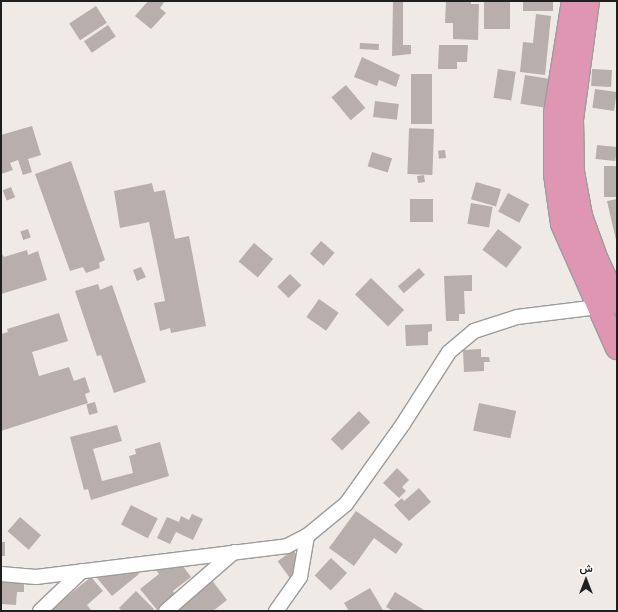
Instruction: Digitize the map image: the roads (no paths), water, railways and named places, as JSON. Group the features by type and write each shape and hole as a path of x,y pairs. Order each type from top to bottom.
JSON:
{"highway":[{"path":"573,1 555,114 555,174 562,224 607,304"},
{"path":"588,1 572,120 573,172 581,216 597,260 617,348"}],"street":[{"path":"1,574 36,577 287,546 307,536 346,504 403,424 449,352 474,331 517,317 607,304"},
{"path":"276,611 300,577 307,536"},
{"path":"166,611 234,552"},
{"path":"40,611 82,571"}]}
